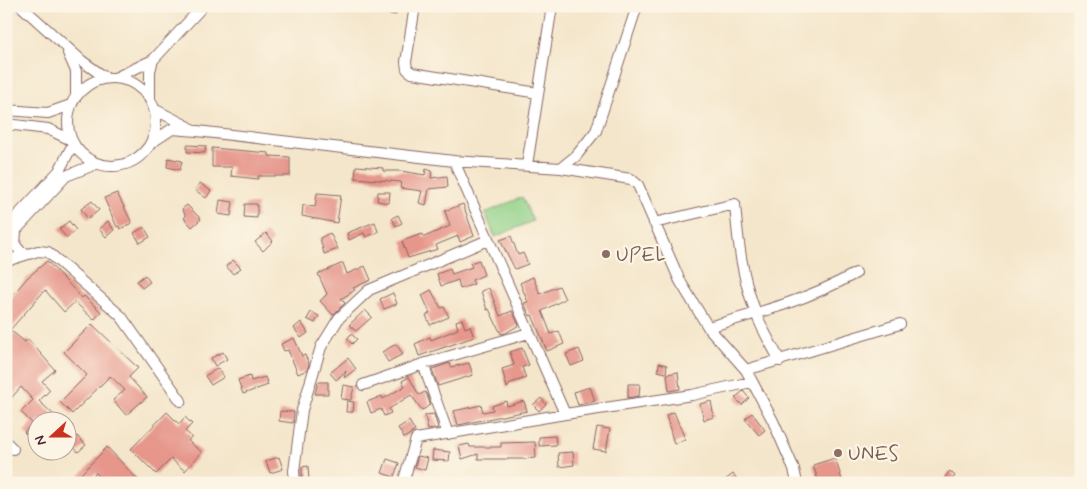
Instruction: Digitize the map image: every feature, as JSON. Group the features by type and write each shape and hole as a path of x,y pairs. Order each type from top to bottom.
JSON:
{"street":[{"path":"21,6 64,45 110,78 135,84 152,104 173,121 196,131"},
{"path":"6,241 11,229 59,171 72,142 67,122 70,105 76,95 84,87 153,60 203,6"},
{"path":"415,6 406,62 407,69 412,73 538,93"},
{"path":"527,165 552,6"},
{"path":"561,168 576,156 596,131 637,6"},
{"path":"64,45 76,71 76,95"},
{"path":"151,143 156,126 152,104 150,71 153,60"},
{"path":"6,110 48,113 70,105"},
{"path":"6,124 48,129 72,142 83,156 96,164 108,166 127,163 143,153 151,143 172,129 454,161 561,168 631,180 638,185 680,281 708,326 746,370 794,468 797,483"},
{"path":"454,161 565,414"},
{"path":"11,229 66,176 96,164"},
{"path":"654,223 735,204 741,260 756,314 780,361"},
{"path":"11,229 15,245 22,252 29,254"},
{"path":"295,483 294,471 302,410 321,347 339,318 369,290 488,240"},
{"path":"6,261 43,250 48,252 121,316 181,401"},
{"path":"708,326 756,314 829,289 856,273"},
{"path":"746,370 900,324"},
{"path":"362,385 423,364 529,333"},
{"path":"423,364 448,434"},
{"path":"403,483 416,440 565,414 692,395 751,382"}],"green space":[{"path":"522,197 533,221 495,237 485,213"}],"building":[{"path":"380,6 397,6 396,15 380,13"},
{"path":"187,145 206,146 205,153 187,152"},
{"path":"212,148 269,153 269,156 290,157 290,176 258,176 258,179 231,176 232,167 212,167"},
{"path":"168,158 182,161 180,170 167,167"},
{"path":"356,166 383,168 383,171 401,171 425,175 426,169 432,171 431,178 447,176 448,187 429,189 426,205 419,203 422,191 400,188 401,182 355,178"},
{"path":"200,183 211,191 206,198 195,190"},
{"path":"378,192 390,192 389,203 377,201"},
{"path":"117,193 132,223 120,229 119,226 117,227 104,198"},
{"path":"317,193 341,195 337,223 302,216 303,205 315,207"},
{"path":"220,200 233,202 231,216 218,214"},
{"path":"92,201 99,210 88,219 81,209"},
{"path":"245,204 257,204 257,218 244,217"},
{"path":"463,204 474,236 460,242 458,236 436,245 438,249 408,258 402,241 422,234 424,237 450,226 445,211"},
{"path":"187,205 201,219 192,227 184,218 186,216 182,209"},
{"path":"398,215 402,223 396,226 392,218"},
{"path":"69,221 76,230 67,238 59,229"},
{"path":"108,221 114,230 106,237 99,229"},
{"path":"375,222 378,232 366,237 364,233 349,240 347,233"},
{"path":"144,227 150,237 140,243 134,233"},
{"path":"266,233 273,241 263,251 255,242"},
{"path":"330,233 338,249 324,254 320,238"},
{"path":"511,236 518,255 523,253 528,264 515,269 500,240"},
{"path":"233,260 241,268 233,274 226,266"},
{"path":"479,260 484,275 472,280 474,284 460,289 458,280 441,286 437,274 450,269 452,274 472,267 470,263"},
{"path":"47,261 82,298 84,296 101,312 94,320 75,302 64,312 45,290 10,330 25,342 28,339 55,370 42,381 50,390 39,401 51,412 28,412 28,419 21,412 33,400 21,387 6,404 6,303 27,278"},
{"path":"343,263 347,274 365,266 371,280 353,288 355,290 341,299 345,303 333,315 320,301 327,294 318,274"},
{"path":"145,275 150,282 142,288 137,281"},
{"path":"533,277 540,294 559,286 565,299 542,311 551,334 559,331 564,344 547,351 532,315 530,316 524,303 528,302 520,283"},
{"path":"489,288 500,316 512,311 519,325 506,333 501,334 489,309 487,310 481,291"},
{"path":"431,290 441,308 444,307 449,317 430,325 426,315 430,313 422,295"},
{"path":"393,293 397,304 384,309 380,299"},
{"path":"365,310 372,317 356,331 349,325"},
{"path":"311,312 319,316 315,323 307,319"},
{"path":"462,319 465,328 470,326 474,337 419,356 415,344 430,337 431,340 458,329 456,321"},
{"path":"301,322 308,333 301,338 294,328"},
{"path":"92,324 138,368 129,377 147,397 126,415 113,400 125,390 110,376 74,412 70,412 60,402 87,375 64,352"},
{"path":"351,334 357,339 352,344 347,339"},
{"path":"294,338 302,356 305,355 309,364 307,370 298,374 288,350 284,351 281,344"},
{"path":"396,344 403,354 388,362 382,352"},
{"path":"522,348 529,365 522,367 526,378 511,383 507,388 502,369 514,365 510,352"},
{"path":"579,349 584,361 571,366 566,354"},
{"path":"223,352 227,359 215,366 211,358"},
{"path":"348,358 356,369 344,378 346,371 336,380 330,373"},
{"path":"450,363 451,367 469,363 473,375 438,386 432,369"},
{"path":"659,363 667,365 666,373 658,371"},
{"path":"218,368 224,377 211,385 205,376"},
{"path":"678,372 680,389 669,391 667,374"},
{"path":"250,376 251,381 265,377 268,385 243,394 238,380"},
{"path":"409,377 419,395 425,392 427,395 430,404 426,408 422,410 411,395 389,409 391,413 384,416 381,409 371,413 367,402 382,396 383,399 405,386 402,381"},
{"path":"318,382 328,382 328,394 315,394"},
{"path":"628,384 640,384 639,396 628,398"},
{"path":"343,385 354,387 351,400 341,399"},
{"path":"590,387 595,401 578,405 574,392"},
{"path":"743,391 749,398 742,405 735,398"},
{"path":"541,398 546,404 539,411 533,405"},
{"path":"347,401 354,402 353,412 346,412"},
{"path":"506,401 507,406 524,401 527,411 458,425 454,411 481,405 483,412 493,410 492,406"},
{"path":"711,401 714,417 704,420 700,404"},
{"path":"280,411 294,412 293,423 279,421"},
{"path":"167,412 179,424 185,417 192,424 185,431 192,437 188,441 202,452 185,471 171,459 156,474 131,449"},
{"path":"674,412 685,439 674,444 666,415"},
{"path":"752,413 765,430 759,435 745,419"},
{"path":"434,414 438,428 428,430 425,415"},
{"path":"409,421 415,431 404,438 398,428"},
{"path":"597,427 610,429 606,451 593,449"},
{"path":"28,428 28,436 24,432"},
{"path":"555,436 556,445 539,446 539,437"},
{"path":"78,437 86,445 78,452"},
{"path":"535,442 536,458 522,459 478,459 478,454 462,459 459,446 469,444 470,447 501,447 501,443"},
{"path":"107,447 141,483 106,483 96,473 86,482 79,476"},
{"path":"433,450 450,452 449,461 432,460"},
{"path":"573,452 574,465 559,467 558,453"},
{"path":"418,456 428,458 425,470 415,467"},
{"path":"279,457 283,469 270,473 266,461"},
{"path":"835,458 843,483 819,483 813,465"},
{"path":"387,459 399,463 394,477 382,473"},
{"path":"308,466 309,481 302,482 302,467"},
{"path":"950,471 955,476 950,482 945,477"},
{"path":"733,474 740,483 721,483"}],"place":[{"name":"UPEL","path":"606,254"},
{"name":"UNES","path":"838,453"}]}
